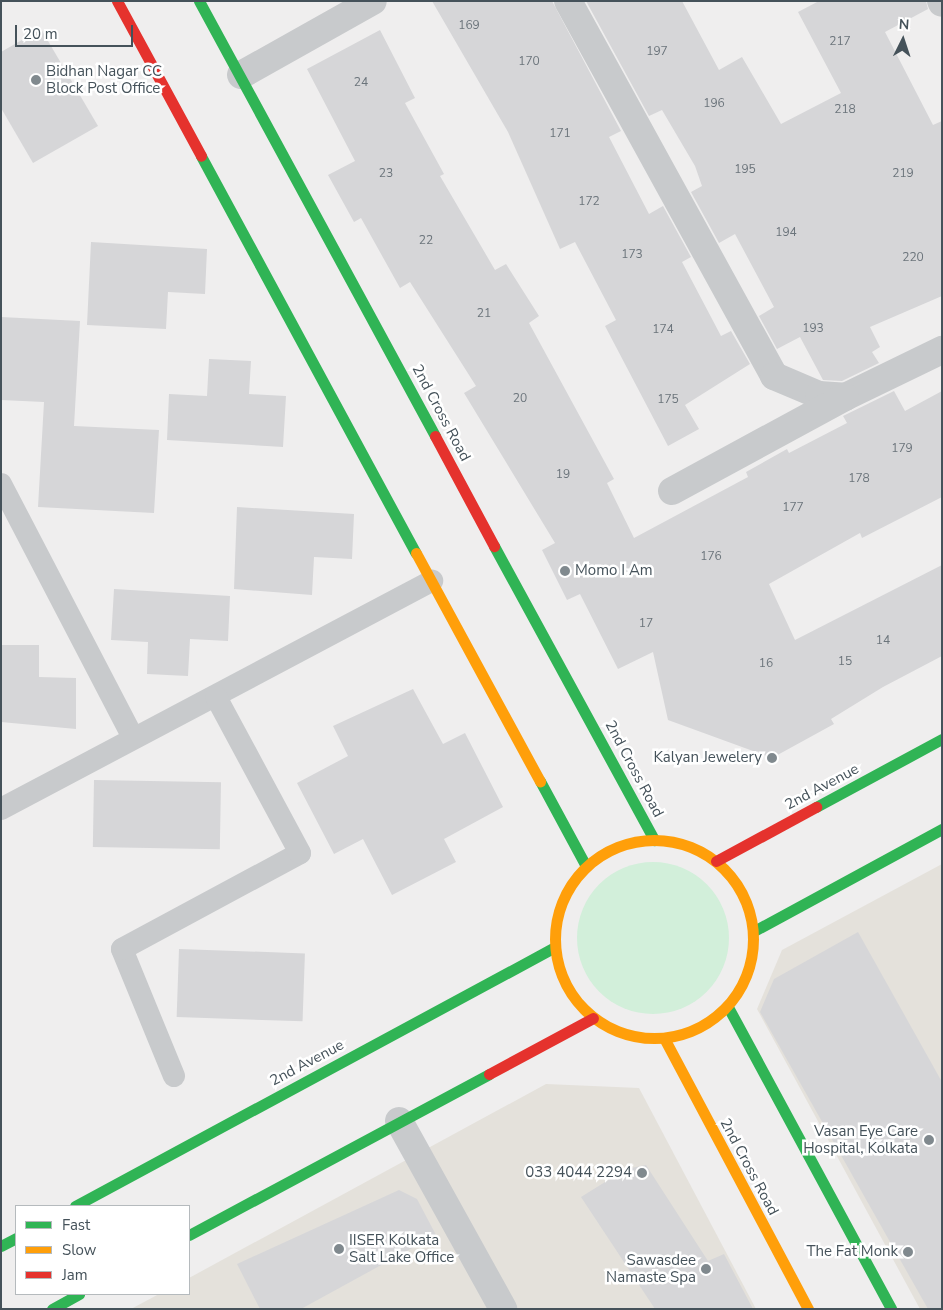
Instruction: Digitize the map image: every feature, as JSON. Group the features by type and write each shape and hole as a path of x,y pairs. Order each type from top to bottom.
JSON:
{"street":[{"path":"117,1 586,866"},
{"name":"2nd Cross Road","path":"200,1 654,840"},
{"path":"241,75 373,1"},
{"path":"568,1 774,376 819,395 845,397"},
{"path":"672,491 845,397 942,350"},
{"name":"2nd Avenue","path":"716,861 942,739"},
{"path":"754,931 942,829"},
{"path":"654,840 697,849 716,861 742,892 754,931 744,984 728,1007 688,1033 664,1038 622,1032 593,1018 566,986 555,947 561,903 586,866 606,851 654,840"},
{"name":"2nd Avenue","path":"77,1205 555,947"},
{"path":"728,1007 890,1309"},
{"path":"190,1234 593,1018"},
{"name":"2nd Cross Road","path":"664,1038 808,1309"},
{"path":"399,1121 503,1309"},
{"path":"1,1246 15,1239"},
{"path":"52,1309 77,1295"}],"lane":[{"path":"1,484 132,736"},
{"path":"1,809 132,736 216,697 432,581"},
{"path":"174,1076 122,949 300,853 216,697"}],"shaded area":[{"path":"942,864 942,1309 920,1309 757,1009 782,950"},
{"path":"546,1084 639,1088 756,1309 131,1309 157,1295 190,1295 190,1277"}],"green space":[{"path":"653,862 668,863 682,868 707,884 723,909 728,923 728,953 723,967 707,992 682,1008 668,1013 653,1014 638,1013 624,1008 599,992 583,967 578,953 577,938 578,923 583,909 599,884 624,868 638,863"}],"building":[{"path":"432,1 552,1 621,131 609,137 649,214 663,206 691,257 682,262 721,336 731,331 750,364 685,405 699,429 668,446 605,326 616,320 575,242 560,249 508,132"},
{"path":"586,1 682,1 719,70 742,57 781,124 841,93 798,12 819,1 926,1 928,9 885,32 933,125 942,121 942,296 870,327 880,347 872,352 879,363 842,381 823,380 800,337 777,349 759,316 774,307 735,234 719,243 691,192 702,186 695,166 662,110 649,116"},
{"name":"Bidhan Nagar CC Block Post Office","path":"41,29 98,126 33,163 1,108 1,52"},
{"path":"380,30 415,98 405,103 444,174 440,176 495,270 506,264 539,316 529,323 614,479 607,483 634,538 748,477 746,472 787,449 789,453 847,423 843,416 894,391 905,411 942,391 942,497 862,538 860,533 769,584 795,640 942,565 942,656 883,687 831,719 834,724 772,758 668,720 653,652 618,669 580,594 567,600 542,550 555,543 464,393 476,386 410,282 400,288 361,218 354,222 328,175 355,161 307,69"},
{"path":"91,242 207,249 205,294 168,292 166,329 87,325"},
{"path":"1,317 80,321 74,426 159,430 154,513 38,507 44,402 1,400"},
{"path":"209,359 251,361 249,394 286,396 283,447 167,440 169,394 207,396"},
{"path":"237,507 354,514 352,559 314,557 312,595 234,589"},
{"path":"114,589 230,596 228,641 190,639 188,676 147,674 148,642 111,640"},
{"path":"1,645 39,645 39,677 76,678 76,729 1,722"},
{"path":"413,689 443,744 465,733 503,807 444,839 456,862 392,895 363,839 334,854 297,783 348,756 333,726"},
{"path":"94,780 221,782 220,849 93,847"},
{"path":"858,932 942,1082 942,1309 928,1309 760,1012 774,979"},
{"path":"179,949 305,953 303,1021 177,1017"},
{"path":"646,1165 708,1261 724,1254 753,1309 655,1309 581,1197 626,1169"},
{"name":"IISER Kolkata Salt Lake Office","path":"399,1190 417,1199 436,1235 301,1309 260,1309 237,1264"}],"traffic: fast":[{"path":"199,1 435,436"},
{"path":"201,156 416,553"},
{"path":"494,546 654,840"},
{"path":"816,807 942,739"},
{"path":"540,781 586,866"},
{"path":"754,931 942,829"},
{"path":"77,1205 555,947"},
{"path":"728,1007 891,1309"},
{"path":"190,1234 489,1074"},
{"path":"1,1246 15,1239"},
{"path":"52,1309 77,1295"}],"traffic: slow":[{"path":"416,553 540,781"},
{"path":"644,840 664,840 683,844 701,851 717,862 731,876 746,901 753,929 753,939 749,968 742,986 731,1002 717,1016 701,1027 683,1034 664,1038 644,1038 625,1034 607,1027 591,1016 577,1002 566,986 559,968 555,949 555,929 559,910 566,892 577,876 591,862 607,851 625,844 644,840"},
{"path":"664,1038 808,1309"}],"traffic: jam":[{"path":"117,1 201,156"},
{"path":"435,436 494,546"},
{"path":"716,861 816,807"},
{"path":"489,1074 593,1018"}],"place":[{"name":"Bidhan Nagar CC Block Post Office","path":"36,80"},
{"name":"Momo I Am","path":"565,571"},
{"name":"Kalyan Jewelery","path":"772,758"},
{"name":"Vasan Eye Care Hospital, Kolkata","path":"929,1140"},
{"name":"033 4044 2294","path":"642,1173"},
{"name":"IISER Kolkata Salt Lake Office","path":"339,1249"},
{"name":"The Fat Monk","path":"908,1252"},
{"name":"Sawasdee Namaste Spa","path":"706,1269"}]}
